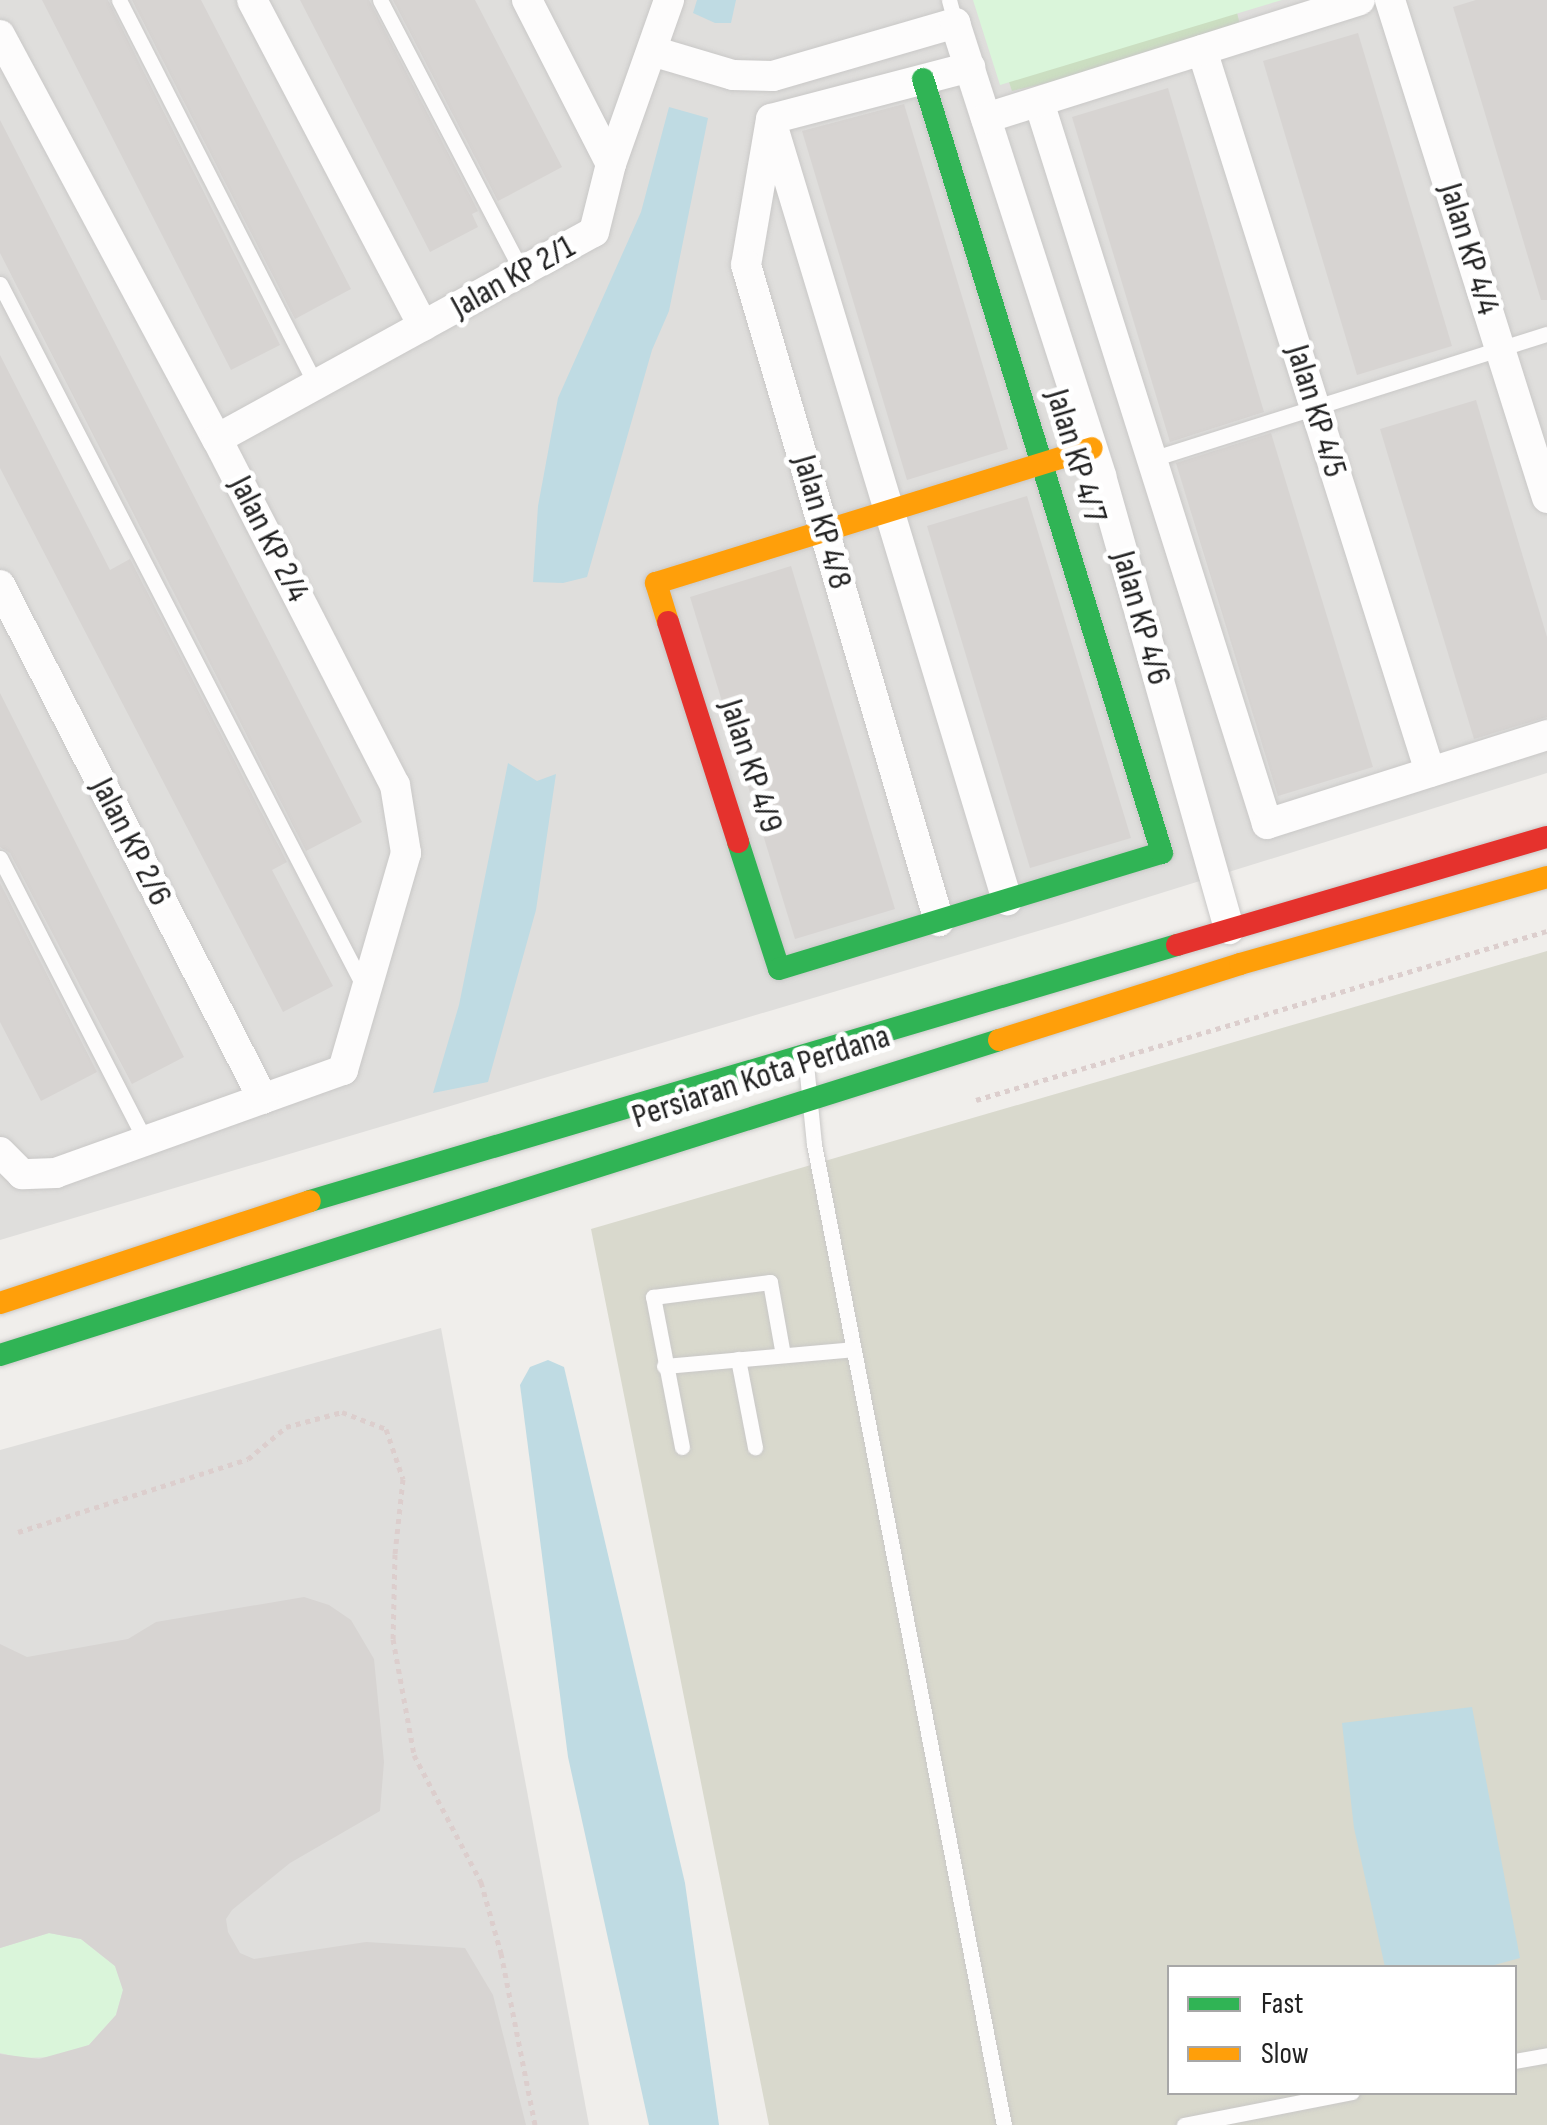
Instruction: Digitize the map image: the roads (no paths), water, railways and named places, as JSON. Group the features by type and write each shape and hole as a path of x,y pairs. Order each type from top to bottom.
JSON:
{"street":[{"path":"252,0 423,326"},
{"path":"527,0 611,164"},
{"name":"Jalan KP 2/1","path":"217,438 594,232 611,164 669,0"},
{"path":"986,118 1360,0"},
{"name":"Jalan KP 4/4","path":"1390,0 1547,498"},
{"path":"652,52 733,75 774,76 952,12"},
{"name":"Jalan KP 4/6","path":"952,12 1096,462 1229,929"},
{"name":"Jalan KP 2/4","path":"0,35 217,438 395,785 406,853 343,1070 263,1099"},
{"name":"Jalan KP 4/5","path":"1202,50 1430,772"},
{"path":"771,119 970,67"},
{"name":"Jalan KP 4/7","path":"923,79 1162,854 1007,900"},
{"name":"Jalan KP 4/6","path":"1039,102 1266,824 1430,772"},
{"name":"Jalan KP 4/8","path":"771,119 1007,900"},
{"name":"Jalan KP 4/8","path":"771,119 746,265 939,921"},
{"path":"824,531 1042,464 1152,459"},
{"name":"Jalan KP 4/9","path":"824,531 656,583 779,969 939,921"},
{"name":"Jalan KP 2/6","path":"0,584 263,1099"},
{"path":"1430,772 1547,735"},
{"name":"Persiaran Kota Perdana","path":"0,1303 284,1209 1547,836"},
{"name":"Persiaran Kota Perdana","path":"0,1356 1240,964 1547,877"},
{"path":"939,921 1007,900"},
{"path":"1,1155 22,1174 56,1173 263,1099"}],"lane":[{"path":"120,0 315,383"},
{"path":"380,0 522,272"},
{"path":"0,284 366,990"},
{"path":"1152,459 1547,334"},
{"path":"0,858 146,1140"},
{"path":"804,1054 814,1144 1004,2125"},
{"path":"682,1447 653,1297 770,1282 783,1355"},
{"path":"664,1366 853,1348"},
{"path":"738,1359 755,1447"},
{"path":"1517,2060 1547,2055"},
{"path":"1184,2125 1337,2095"}],"water":[{"path":"697,0 736,0 731,23 715,23 693,13"},
{"path":"669,107 708,118 669,311 652,350 587,577 563,583 533,582 538,506 558,398 641,212"},
{"path":"508,763 537,781 556,774 536,910 488,1082 433,1093 459,1005"},
{"path":"548,1360 564,1367 685,1883 719,2125 649,2125 568,1757 520,1385 530,1367"},
{"path":"1472,1707 1520,1958 1494,1965 1385,1965 1354,1828 1342,1723"}]}
